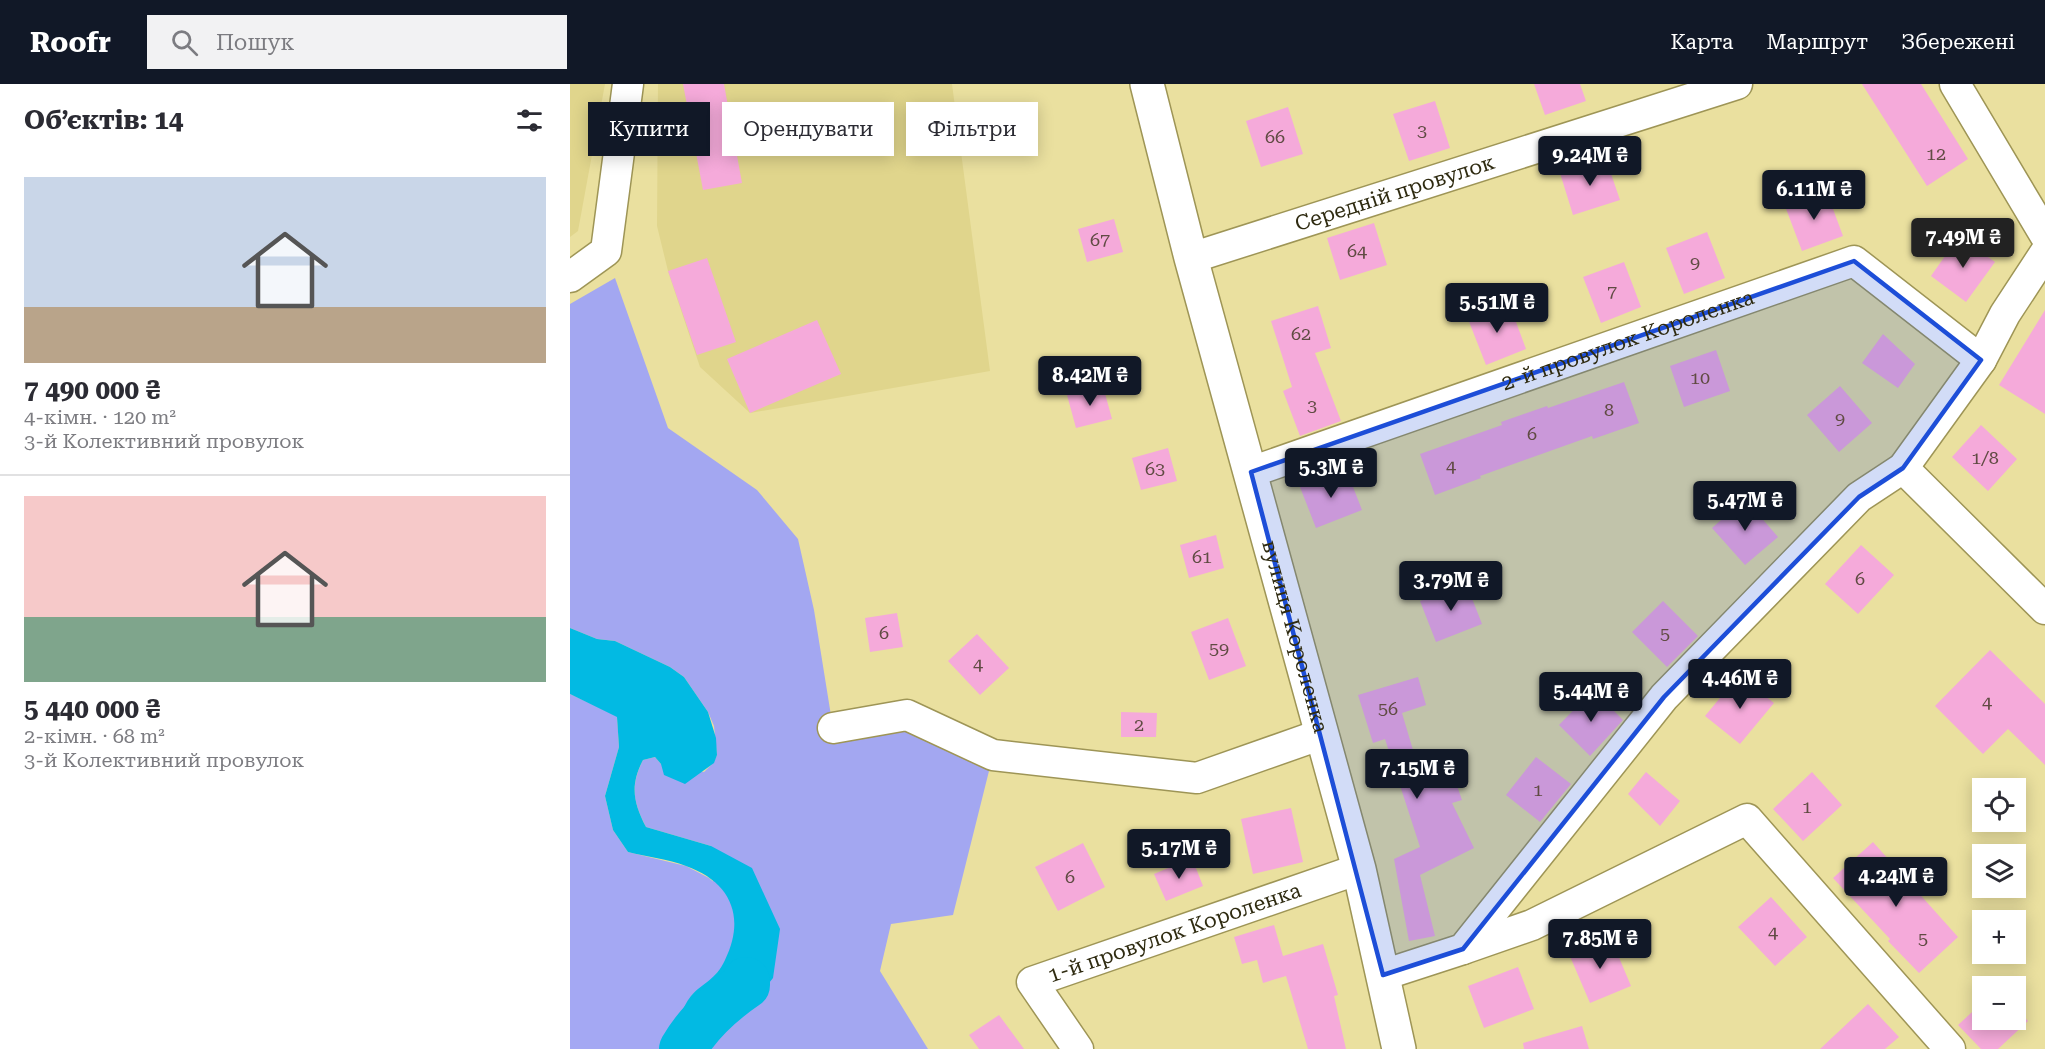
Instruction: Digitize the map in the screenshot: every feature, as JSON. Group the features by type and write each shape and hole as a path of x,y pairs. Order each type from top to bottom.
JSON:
{"street":[{"path":"570,277 606,251 628,84"},
{"name":"Середній провулок","path":"1191,258 1737,84"},
{"path":"1955,84 2045,235"},
{"name":"вулиця Короленка","path":"1148,86 1191,258 1359,869 1399,1049"},
{"path":"1463,949 1664,697 1859,496 1903,468 1981,360 2005,314 2045,253"},
{"name":"2-й провулок Короленка","path":"1251,472 1854,261 1981,360"},
{"path":"1903,468 2045,609"},
{"path":"833,728 907,715 993,755 1197,778 1322,734"},
{"path":"1383,975 1532,924 1748,819 1950,1049"},
{"name":"1-й провулок Короленка","path":"1078,1049 1032,982 1359,869"}],"highlighted area":[{"path":"1854,261 1981,360 1903,468 1859,497 1664,697 1463,949 1383,975 1251,472"}],"shaded area":[{"path":"570,84 605,84 602,102 588,102 588,156 592,156 578,231 570,237"},
{"path":"658,84 952,84 954,102 906,102 906,156 962,156 990,371 750,413 700,367 668,271 657,226 657,156 710,156 710,102 658,102"},
{"path":"615,278 668,428 757,490 798,539 814,610 833,728 907,715 993,755 953,915 891,924 880,971 928,1049 685,1049 699,1028 721,1036 711,846 646,827 638,810 635,786 643,760 655,757 661,764 704,772 717,755 714,726 708,712 684,677 670,667 615,641 597,639 570,628 570,304"},
{"path":"570,628 597,639 615,641 670,667 684,677 708,712 716,738 717,755 714,763 685,784 664,775 661,764 655,757 643,760 636,778 635,794 638,810 646,827 711,846 752,868 780,929 773,978 749,1008 721,1036 679,1016 691,996 713,977 725,960 734,929 734,916 730,903 724,891 701,873 686,866 628,852 613,830 605,796 619,747 617,717 570,694"},
{"path":"570,694 617,716 619,747 605,796 613,830 628,852 686,866 709,878 728,895 735,919 733,937 725,961 712,980 692,995 679,1016 699,1028 685,1049 570,1049"}],"building":[{"path":"683,84 724,84 727,102 722,102 722,156 737,156 742,183 703,190 697,156 710,156 710,102 686,102"},
{"path":"1534,84 1580,84 1586,101 1545,115"},
{"path":"1862,84 1921,84 1968,159 1927,186"},
{"path":"1435,101 1450,148 1409,161 1393,114"},
{"path":"1288,107 1303,154 1261,167 1246,121"},
{"path":"1606,159 1620,200 1573,215 1560,173"},
{"path":"1826,190 1843,236 1802,251 1785,206"},
{"path":"1114,219 1123,252 1087,262 1078,229"},
{"path":"1374,223 1387,265 1340,280 1327,238"},
{"path":"1707,232 1725,278 1684,294 1666,248"},
{"path":"1959,236 1995,262 1966,302 1931,276"},
{"path":"707,258 736,342 697,355 668,271"},
{"path":"1624,262 1641,307 1601,323 1583,277"},
{"path":"1509,303 1526,349 1486,365 1468,319"},
{"path":"1318,306 1331,348 1315,353 1341,421 1300,436 1283,391 1292,387 1271,321"},
{"path":"2045,310 2045,414 1999,385"},
{"path":"817,320 841,374 750,413 727,359"},
{"path":"1883,334 1915,364 1898,388 1862,363"},
{"path":"1716,350 1730,391 1684,407 1670,366"},
{"path":"1624,382 1639,423 1593,439 1592,436 1480,476 1481,478 1435,495 1420,454 1502,425 1501,422"},
{"path":"1103,386 1112,419 1076,428 1067,395"},
{"path":"1840,386 1872,423 1839,452 1807,415"},
{"path":"1981,425 2017,459 1988,491 1952,457"},
{"path":"1168,448 1177,481 1141,490 1132,458"},
{"path":"1346,469 1362,510 1316,528 1300,487"},
{"path":"1745,499 1778,537 1745,565 1712,528"},
{"path":"1216,535 1224,568 1189,578 1180,545"},
{"path":"1861,545 1894,575 1858,614 1825,584"},
{"path":"1466,583 1482,624 1436,642 1420,601"},
{"path":"1663,601 1698,636 1667,667 1632,632"},
{"path":"897,613 903,647 870,652 865,618"},
{"path":"1228,618 1246,666 1209,680 1191,632"},
{"path":"977,634 1009,668 980,695 948,661"},
{"path":"1990,650 2045,704 2045,765 2008,729 1983,754 1935,706"},
{"path":"1739,675 1774,703 1740,744 1705,716"},
{"path":"1418,677 1426,705 1402,713 1418,767 1447,757 1462,800 1452,803 1474,848 1420,875 1435,936 1409,941 1394,859 1420,847 1385,739 1373,743 1358,695"},
{"path":"1593,690 1623,720 1590,756 1559,725"},
{"path":"1121,712 1157,713 1156,737 1121,737"},
{"path":"1536,757 1571,784 1540,822 1506,795"},
{"path":"1646,772 1680,801 1660,826 1628,794"},
{"path":"1812,772 1842,805 1803,841 1773,809"},
{"path":"1291,808 1303,862 1253,874 1241,819"},
{"path":"1873,842 1958,937 1919,973 1833,878"},
{"path":"1083,843 1105,887 1058,911 1035,867"},
{"path":"1192,858 1203,886 1166,901 1154,874"},
{"path":"1771,897 1807,937 1775,966 1738,927"},
{"path":"1274,925 1283,956 1323,944 1338,995 1334,996 1346,1049 1308,1049 1286,976 1263,983 1257,960 1242,964 1234,937"},
{"path":"1610,936 1631,986 1590,1003 1569,954"},
{"path":"1518,967 1534,1009 1484,1028 1468,986"},
{"path":"1868,1004 1899,1037 1885,1049 1820,1049"},
{"path":"1972,1012 1972,1030 2018,1030 1998,1049 1981,1049 1958,1025"},
{"path":"999,1015 1024,1049 979,1049 969,1035"},
{"path":"1582,1026 1589,1049 1524,1049 1523,1043"}],"waterway":[{"path":"683,1049 703,1022 746,985 746,981"}]}
